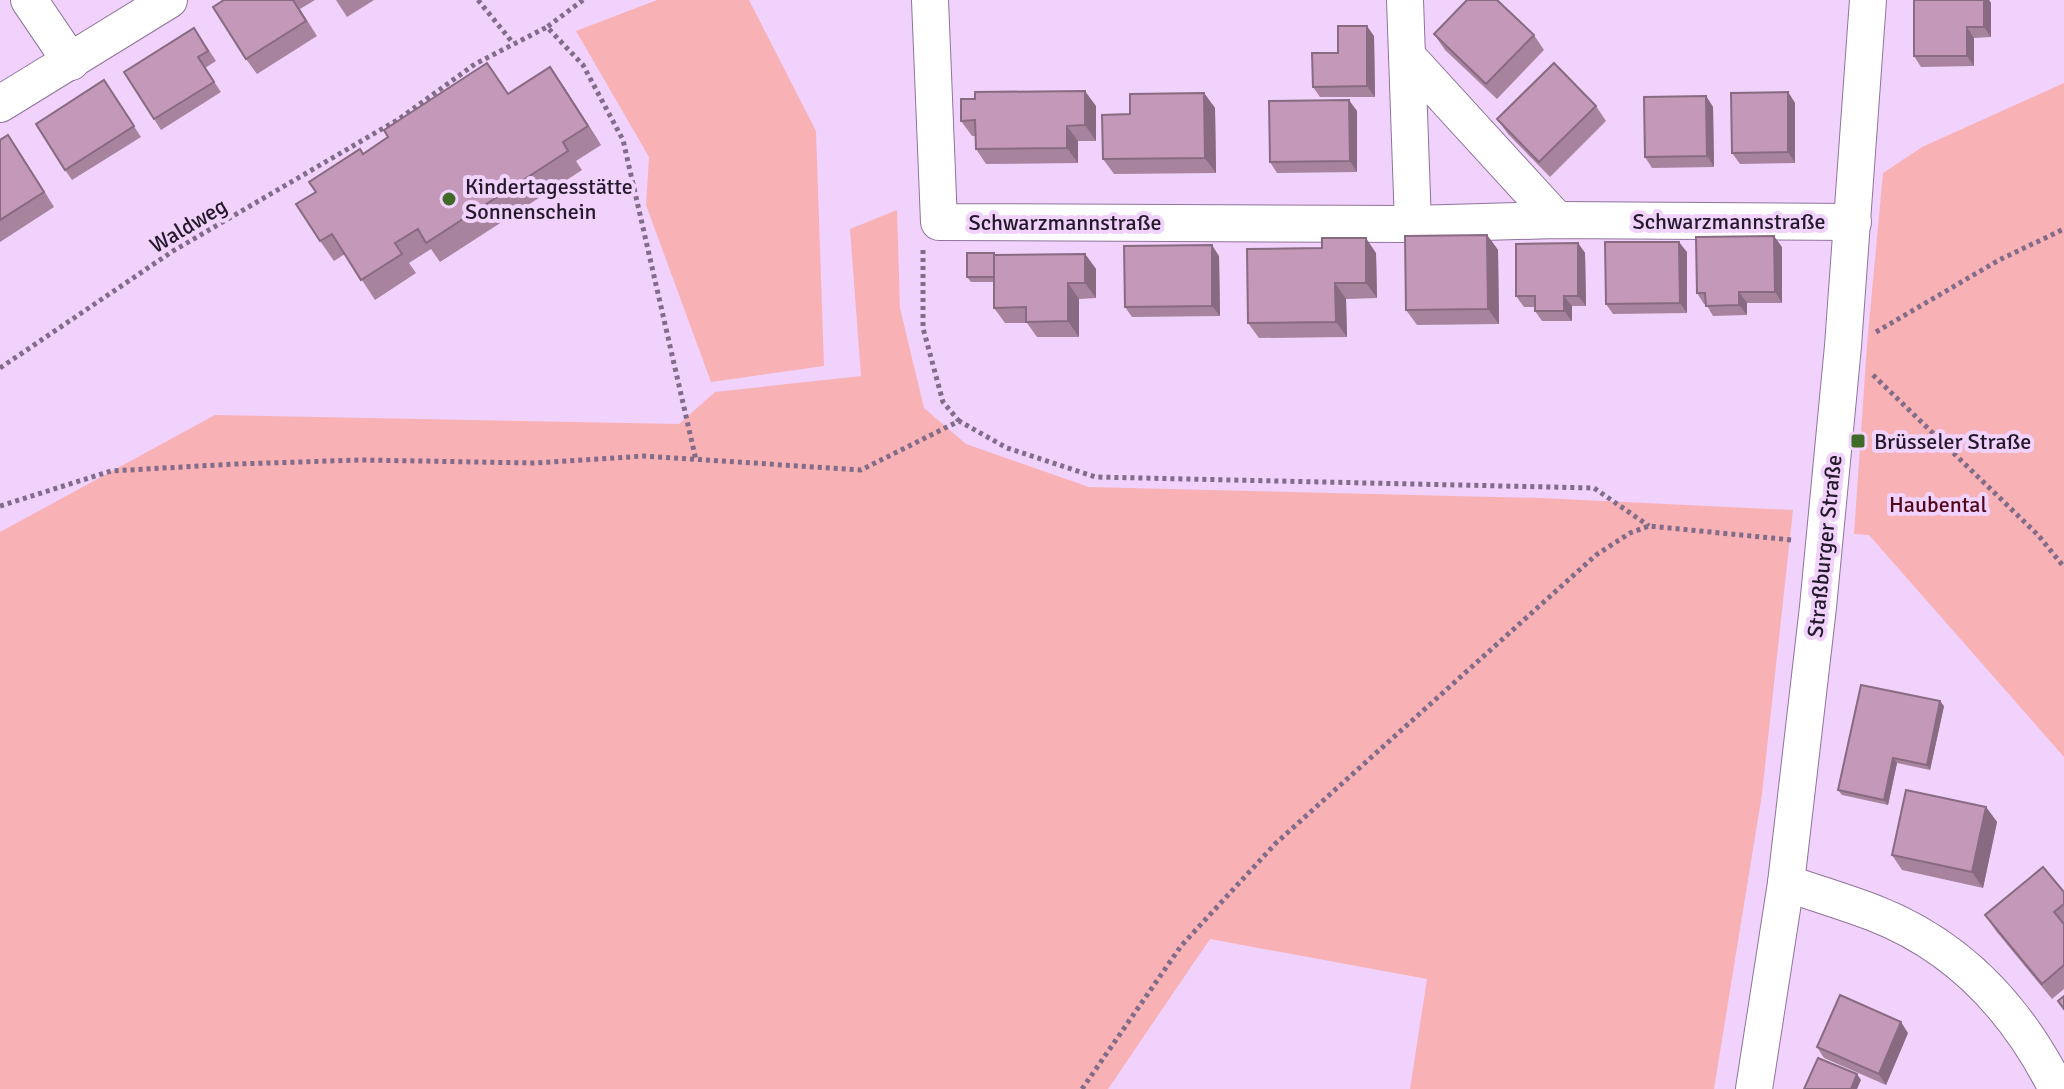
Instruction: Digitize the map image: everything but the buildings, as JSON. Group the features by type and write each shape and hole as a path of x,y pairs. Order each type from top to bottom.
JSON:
{"street":[{"path":"29,0 71,62"},
{"path":"0,104 169,0"},
{"name":"Schwarzmannstraße","path":"930,0 939,222 1853,222"},
{"path":"1405,0 1413,224"},
{"name":"Straßburger Straße","path":"1754,1089 1786,883 1825,545 1853,222 1868,0"},
{"path":"1407,56 1557,220"},
{"path":"1786,883 1874,913 1953,958 2006,1007 2025,1032 2057,1089"}],"path":[{"path":"478,0 513,43"},
{"name":"Waldweg","path":"0,368 173,251 399,119 475,64 547,27 583,0"},
{"path":"547,27 583,65 623,140 696,460"},
{"path":"939,222 923,231 923,328 943,402 959,421 1007,448 1096,477 1594,488 1649,526"},
{"path":"2064,229 1999,260 1875,332 1843,342 2038,535 2064,567"},
{"path":"0,506 111,471 362,460 534,463 644,456 861,470 959,421"},
{"path":"1082,1089 1181,946 1276,843 1596,555 1630,533 1649,526 1825,545"}],"green space":[{"path":"657,0 749,0 816,131 824,366 711,382 646,205 649,157 576,31"},
{"name":"Haubental","path":"2064,83 2064,757 1869,535 1854,534 1883,173 1922,147"},
{"path":"897,210 900,308 924,408 966,444 1089,487 1541,498 1793,510 1762,794 1714,1089 1410,1089 1427,979 1210,939 1108,1089 0,1089 0,532 215,415 679,424 715,392 861,376 850,229"}],"place":[{"name":"Kindertagesstätte Sonnenschein","path":"449,199"},
{"name":"Brüsseler Straße","path":"1858,441"}]}
